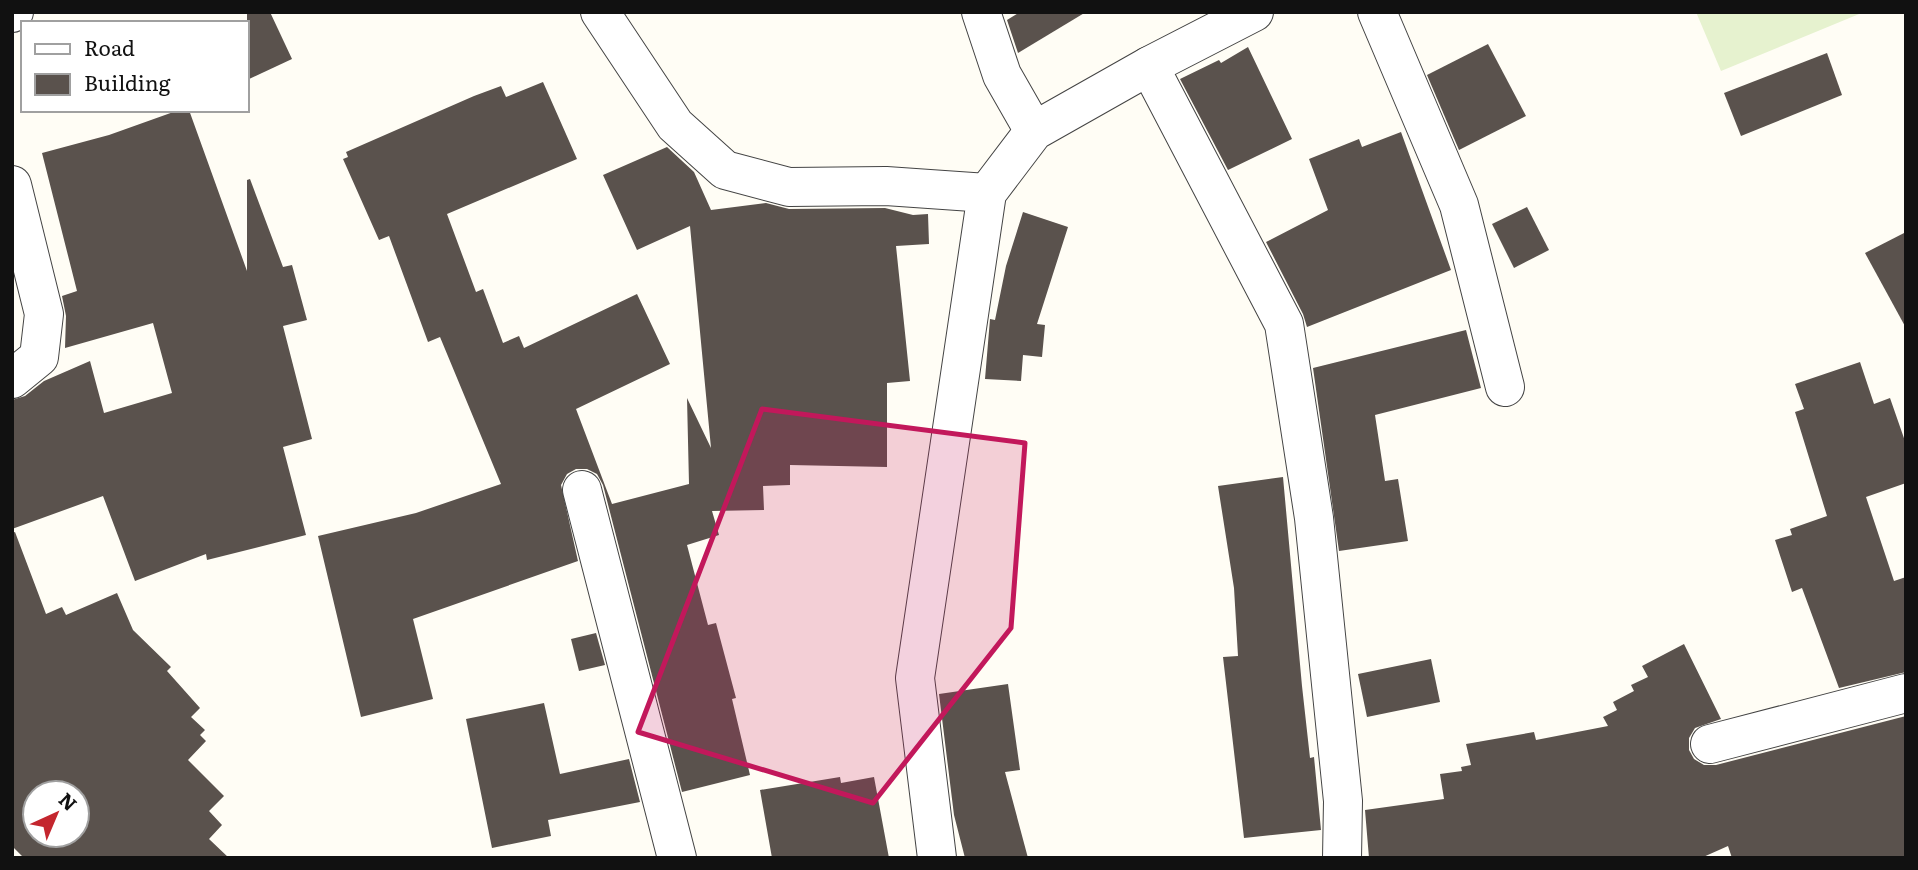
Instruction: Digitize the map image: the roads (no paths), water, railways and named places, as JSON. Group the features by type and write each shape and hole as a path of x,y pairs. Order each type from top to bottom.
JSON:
{"street":[{"path":"600,12 676,125 726,170 789,187 886,186 987,193"},
{"path":"981,12 1002,75 1034,131"},
{"path":"937,858 915,678 987,193 1034,131 1149,65 1254,12"},
{"path":"1377,12 1459,205 1506,387"},
{"path":"1149,65 1284,324 1314,518 1343,801 1342,858"},
{"path":"12,185 44,314 39,357 12,379"},
{"path":"582,490 677,858"},
{"path":"1710,744 1906,693"}]}
